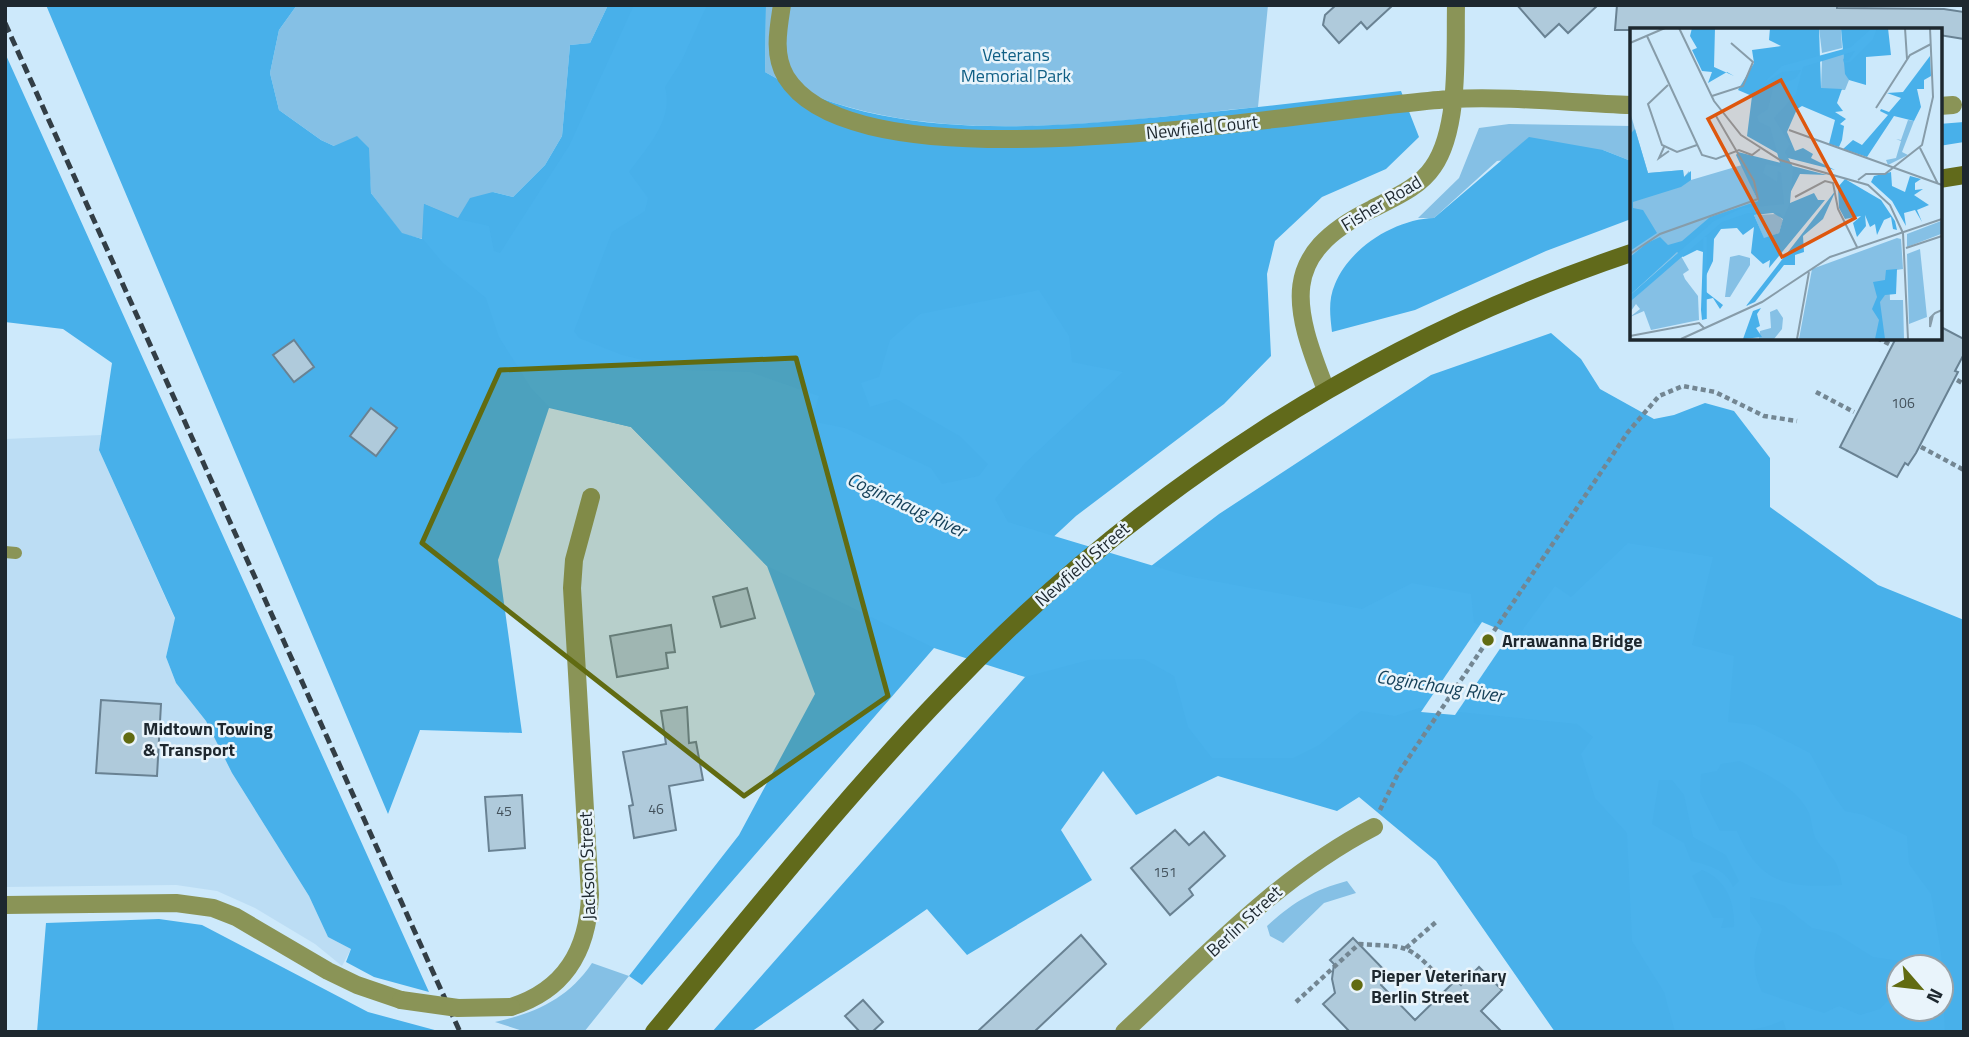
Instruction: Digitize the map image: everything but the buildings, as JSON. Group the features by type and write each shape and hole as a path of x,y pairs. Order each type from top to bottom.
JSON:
{"main road":[{"path":"1941,178 1964,175"},
{"name":"Newfield Street","path":"654,1032 884,759 945,692 1092,553 1179,484 1250,436 1326,390 1419,341 1511,299 1630,253"}],"street":[{"name":"Newfield Court","path":"782,5 777,55 787,78 809,101 834,116 867,126 956,137 1140,134 1453,99 1630,105"},
{"name":"Fisher Road","path":"1326,390 1308,343 1302,314 1301,283 1309,258 1326,237 1345,223 1405,192 1433,168 1444,143 1453,99 1457,5"},
{"name":"Jackson Street","path":"5,905 176,903 213,908 236,917 356,985 401,1000 458,1008 511,1007 536,998 561,978 577,956 588,929 590,895 572,588 574,560 591,497"},
{"name":"Berlin Street","path":"1124,1032 1302,869 1335,847 1374,827"}],"path":[{"path":"1881,340 1891,345"},
{"path":"1957,380 1964,384"},
{"path":"1374,827 1384,799 1399,772 1628,432 1659,396 1683,386 1715,392 1764,416 1797,421"},
{"path":"1816,392 1854,412"},
{"path":"1922,447 1964,470"},
{"path":"1406,948 1436,922"},
{"path":"1296,1002 1359,944 1414,951 1442,980"}],"highlighted area":[{"path":"796,358 888,696 744,796 422,543 500,370"}],"shaded area":[{"path":"46,5 297,5 279,30 270,73 279,110 334,146 357,136 369,148 371,193 402,233 422,239 424,204 458,218 470,198 493,192 513,197 545,165 562,136 570,45 590,43 608,5 766,5 765,72 812,95 862,111 914,121 967,125 1075,124 1401,91 1419,137 1386,169 1322,197 1275,241 1267,274 1271,356 1224,404 1076,516 934,648 642,985 629,976 739,835 815,694 767,566 631,427 549,408 498,560 522,733 420,730 388,814"},
{"path":"5,53 429,992 374,977 346,962 351,949 328,937 309,896 232,773 206,721 176,683 166,657 175,618 99,450 112,363 63,329 5,322"},
{"path":"1964,122 1964,142 1941,146 1941,124"},
{"path":"1529,137 1603,150 1630,161 1630,219 1546,251 1415,310 1332,332 1331,296 1351,258 1390,230 1434,218"},
{"path":"1551,333 1581,359 1600,389 1654,419 1674,415 1705,403 1734,411 1770,458 1770,507 1878,585 1964,620 1964,1032 1555,1032 1436,861 1359,797 1337,811 1218,776 1136,815 1103,771 1061,830 1092,880 967,955 927,909 751,1032 712,1032 1025,677 1095,609 1219,514 1431,375"},
{"path":"101,435 99,450 175,619 166,657 176,683 206,721 232,773 309,896 328,937 351,949 342,966 315,944 255,908 217,891 176,885 5,887 5,439"},
{"path":"159,919 202,925 368,1012 442,1032 37,1032 46,923"}],"green space":[{"path":"297,5 608,5 590,43 570,45 562,136 545,165 513,197 493,192 458,219 423,239 402,234 371,193 368,148 334,146 279,110 270,73 279,30"},
{"name":"Veterans Memorial Park","path":"766,5 1268,5 1258,107 1135,120 1006,126 942,124 879,115 820,98 765,72"},
{"path":"1509,124 1630,126 1630,161 1603,150 1497,161 1434,218 1418,218 1459,178 1479,128"},
{"path":"1347,881 1356,893 1324,903 1283,943 1270,936 1267,926 1294,904 1313,893"},
{"path":"592,963 629,976 584,1032 526,1032 495,1022 550,1003 583,976"}],"water":[{"name":"Coginchaug River","path":"634,5 707,5 681,62 665,87 666,111 662,122 651,143 629,172 648,198 645,211 612,232 574,331 579,338 622,355 685,370 750,372 819,396 811,421 845,428 931,468 942,484 979,476 988,464 961,437 896,399 870,407 861,383 879,377 890,340 920,314 1039,290 1069,336 1072,362 1123,372 1025,463 995,499 1008,522 1187,576 1362,609 1412,583 1471,594 1474,623 1515,640 1555,586 1571,597 1628,543 1713,557 1692,645 1734,656 1728,722 1755,725 1810,753 1831,792 1845,811 1864,815 1907,836 1909,864 1931,894 1941,953 1885,953 1885,959 1873,957 1835,933 1812,928 1783,905 1750,897 1750,911 1762,929 1754,961 1762,992 1824,1013 1839,1006 1860,1015 1880,1009 1885,1003 1885,1023 1945,1023 1945,1032 1787,1032 1783,1020 1744,1031 1675,1032 1664,992 1632,941 1627,833 1595,798 1581,754 1593,737 1577,724 1419,708 1395,716 1361,711 1319,745 1293,758 1212,758 1188,727 1174,676 1144,659 1089,660 1025,677 934,648 767,566 631,427 549,407 531,388 499,337 486,298 443,263 423,239 424,204 458,219 489,226 494,251 500,253 569,146","holes":["1740,761 1779,782 1796,795 1809,813 1816,839 1835,861 1842,885 1806,885 1778,879 1766,873 1756,863 1737,831 1720,831 1700,792 1701,774 1717,771 1721,764","1659,780 1672,780 1684,795 1693,837 1726,855 1739,881 1733,887 1721,872 1691,861 1684,843 1652,824","1702,870 1717,879 1727,892 1733,909 1734,927 1721,928 1724,918 1713,918 1692,876"]}],"pier":[{"path":"1482,622 1510,634 1455,715 1421,712"}],"railway":[{"path":"5,23 460,1032"}],"place":[{"name":"Arrawanna Bridge","path":"1488,640"},
{"name":"Midtown Towing & Transport","path":"129,738"},
{"name":"Pieper Veterinary Berlin Street","path":"1357,985"}]}
